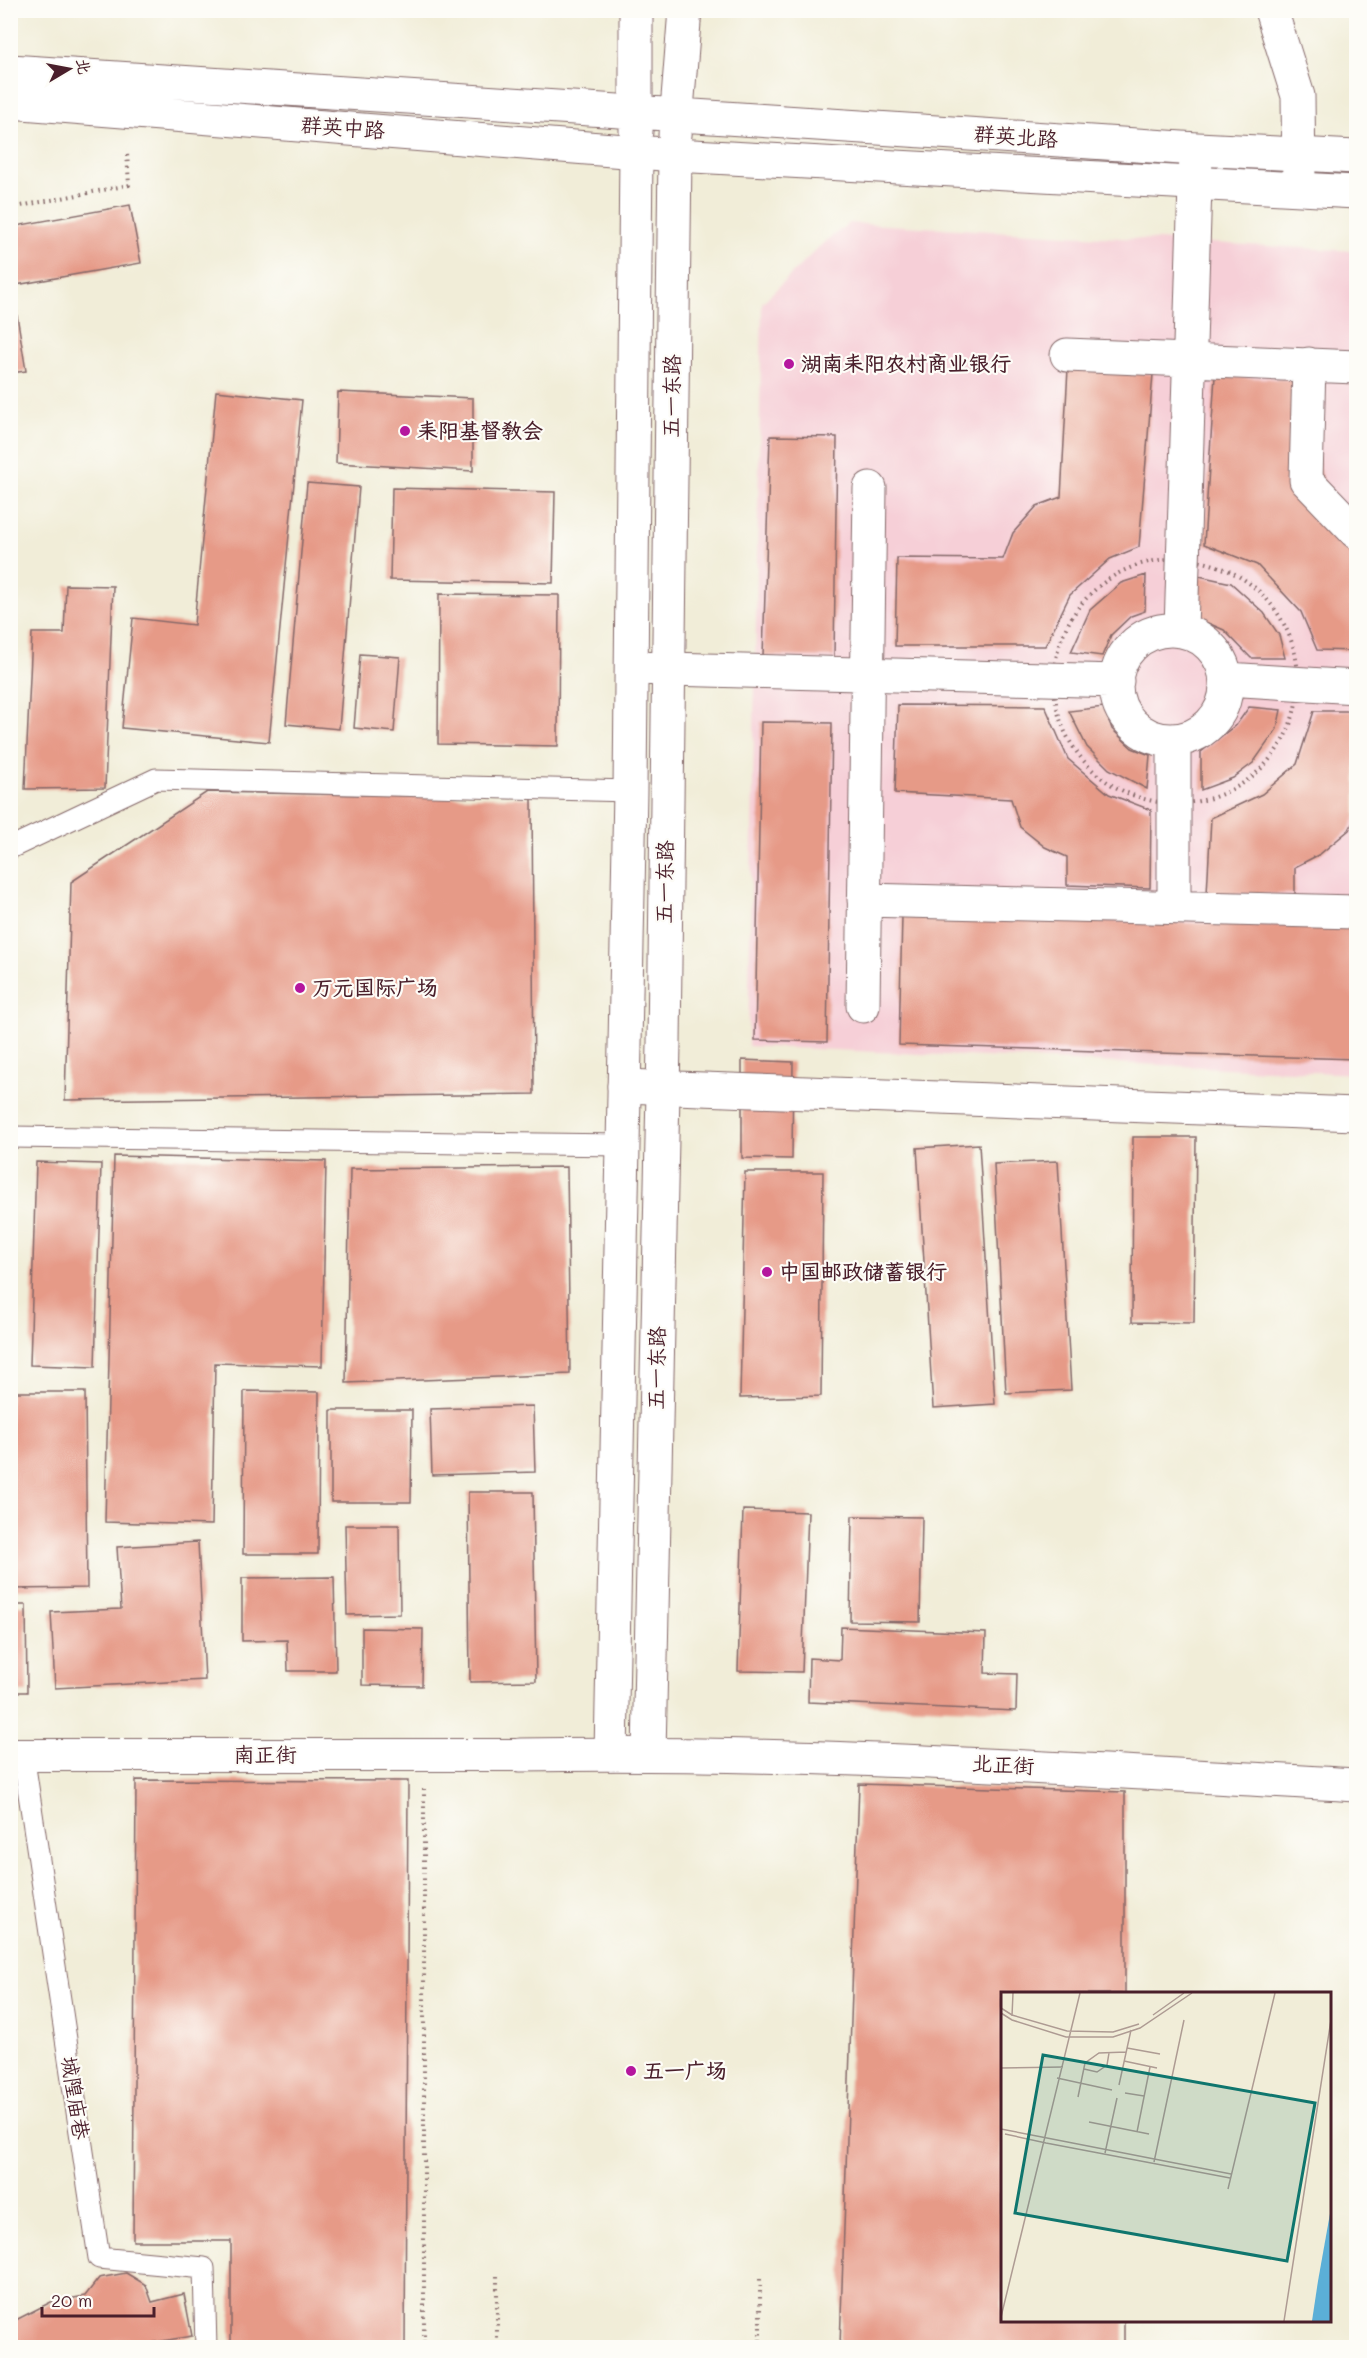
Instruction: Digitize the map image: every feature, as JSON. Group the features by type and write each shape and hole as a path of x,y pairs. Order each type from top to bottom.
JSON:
{"street":[{"name":"五一东路","path":"611,1754 632,668 636,10"},
{"name":"五一东路","path":"649,1754 663,1089 675,114 685,36 685,10"},
{"path":"1271,10 1298,96 1300,155 1298,188"},
{"name":"群英中路","path":"10,70 675,114"},
{"name":"群英中路","path":"10,102 675,155"},
{"name":"群英北路","path":"675,114 1197,149 1356,157"},
{"path":"1180,629 1197,149"},
{"name":"群英北路","path":"675,155 1356,192"},
{"path":"1067,355 1356,367"},
{"path":"1309,364 1306,480 1356,532"},
{"path":"863,1006 870,488"},
{"path":"1180,629 1194,633 1210,644 1220,658 1227,679 1227,693 1221,710 1210,724 1196,735 1174,741 1145,733 1130,722 1120,705 1117,681 1118,668 1127,651 1140,638 1157,631 1180,629"},
{"path":"632,668 1117,681"},
{"path":"1227,679 1356,687"},
{"path":"1174,741 1174,907"},
{"path":"864,900 1356,912"},
{"path":"624,1086 1356,1114"},
{"name":"南正街","path":"17,1754 520,1755"},
{"name":"北正街","path":"520,1755 851,1757 1356,1785"}],"lane":[{"path":"10,848 156,779 630,791"},
{"path":"10,1137 622,1145"},
{"name":"城隍庙巷","path":"17,1754 99,2258 204,2268 206,2348"}],"path":[{"path":"10,208 129,185 127,153"},
{"path":"1183,559 1216,565 1227,570 1248,582 1273,607 1290,638 1298,684 1293,713 1277,749 1250,778 1215,797 1174,804 1141,798 1109,783 1082,759 1063,728 1053,679 1056,657 1067,624 1087,596 1114,574 1146,562 1183,559"},
{"path":"424,1755 424,2348"},
{"path":"497,2276 497,2348"},
{"path":"760,2278 760,2348"}],"shaded area":[{"path":"849,223 1356,251 1356,1074 748,1046 762,303 821,245"}],"building":[{"path":"130,205 141,263 10,286 10,227"},
{"path":"15,303 26,371 10,373 10,304"},
{"path":"1068,369 1153,374 1139,547 1110,559 1070,595 1045,646 895,646 897,558 1003,559 1013,533 1037,506 1061,497"},
{"path":"1215,376 1297,380 1336,528 1356,553 1356,651 1317,650 1301,612 1257,565 1204,544"},
{"path":"216,391 302,400 269,742 122,728 133,618 194,625"},
{"name":"耒阳基督教会","path":"338,392 473,398 473,471 336,463"},
{"path":"770,436 837,437 834,657 763,656"},
{"path":"307,483 359,487 339,729 286,724"},
{"path":"392,488 555,492 553,583 390,580"},
{"path":"1190,574 1231,583 1264,613 1279,635 1285,658 1251,658 1224,630 1196,618"},
{"path":"1146,575 1145,611 1131,616 1111,635 1102,656 1071,652 1090,610 1121,583"},
{"path":"66,585 113,586 105,788 25,789 32,633 64,633"},
{"path":"439,594 559,595 558,746 438,744"},
{"path":"360,654 400,657 394,732 354,728"},
{"path":"898,705 1045,706 1068,759 1109,794 1151,810 1150,888 1067,885 1067,857 1045,847 1020,827 1011,799 895,793"},
{"path":"1104,707 1112,729 1132,748 1150,755 1147,789 1109,769 1087,747 1069,711"},
{"path":"1249,707 1281,710 1277,729 1253,763 1233,778 1201,790 1201,752 1237,724"},
{"path":"1314,711 1356,711 1356,816 1349,830 1320,854 1295,867 1295,894 1207,894 1211,818 1262,794 1297,764"},
{"path":"761,722 832,723 827,1042 755,1040"},
{"name":"万元国际广场","path":"207,792 532,798 534,1094 65,1100 71,882"},
{"path":"902,916 1356,927 1356,1059 899,1045"},
{"path":"742,1060 793,1062 792,1159 742,1158"},
{"path":"1133,1137 1196,1137 1194,1323 1132,1322"},
{"path":"979,1144 995,1404 933,1408 917,1148"},
{"path":"114,1156 326,1161 322,1366 215,1363 212,1525 105,1522"},
{"path":"1058,1161 1071,1390 1006,1393 994,1164"},
{"path":"36,1162 101,1164 95,1367 30,1365"},
{"path":"567,1167 570,1374 346,1383 350,1169"},
{"path":"745,1172 823,1172 821,1396 740,1398"},
{"path":"244,1391 319,1392 318,1554 243,1554"},
{"path":"10,1392 85,1392 87,1588 10,1589"},
{"path":"533,1406 535,1472 432,1475 430,1409"},
{"path":"331,1410 412,1410 411,1502 331,1502"},
{"path":"468,1492 533,1492 536,1681 470,1682"},
{"path":"743,1510 808,1512 802,1672 738,1671"},
{"path":"852,1516 922,1517 920,1622 850,1621"},
{"path":"345,1525 399,1525 400,1614 347,1615"},
{"path":"198,1542 205,1680 55,1688 51,1612 121,1609 117,1547"},
{"path":"334,1577 336,1671 288,1671 287,1640 242,1641 242,1578"},
{"path":"10,1605 26,1605 27,1692 10,1692"},
{"path":"841,1627 986,1633 985,1673 1017,1674 1016,1711 808,1702 809,1658 840,1660"},
{"path":"362,1628 423,1629 422,1686 362,1685"},
{"path":"136,1780 408,1781 405,2348 231,2348 231,2241 133,2241"},
{"path":"859,1784 1125,1792 1125,1992 1001,1992 1001,2322 1124,2322 1124,2348 840,2346"},
{"path":"126,2273 146,2285 152,2302 184,2294 192,2336 121,2348 10,2348 10,2323 51,2302 85,2296 99,2278"}],"place":[{"name":"湖南耒阳农村商业银行","path":"789,364"},
{"name":"耒阳基督教会","path":"405,431"},
{"name":"万元国际广场","path":"300,988"},
{"name":"中国邮政储蓄银行","path":"767,1272"},
{"name":"五一广场","path":"631,2071"}]}
